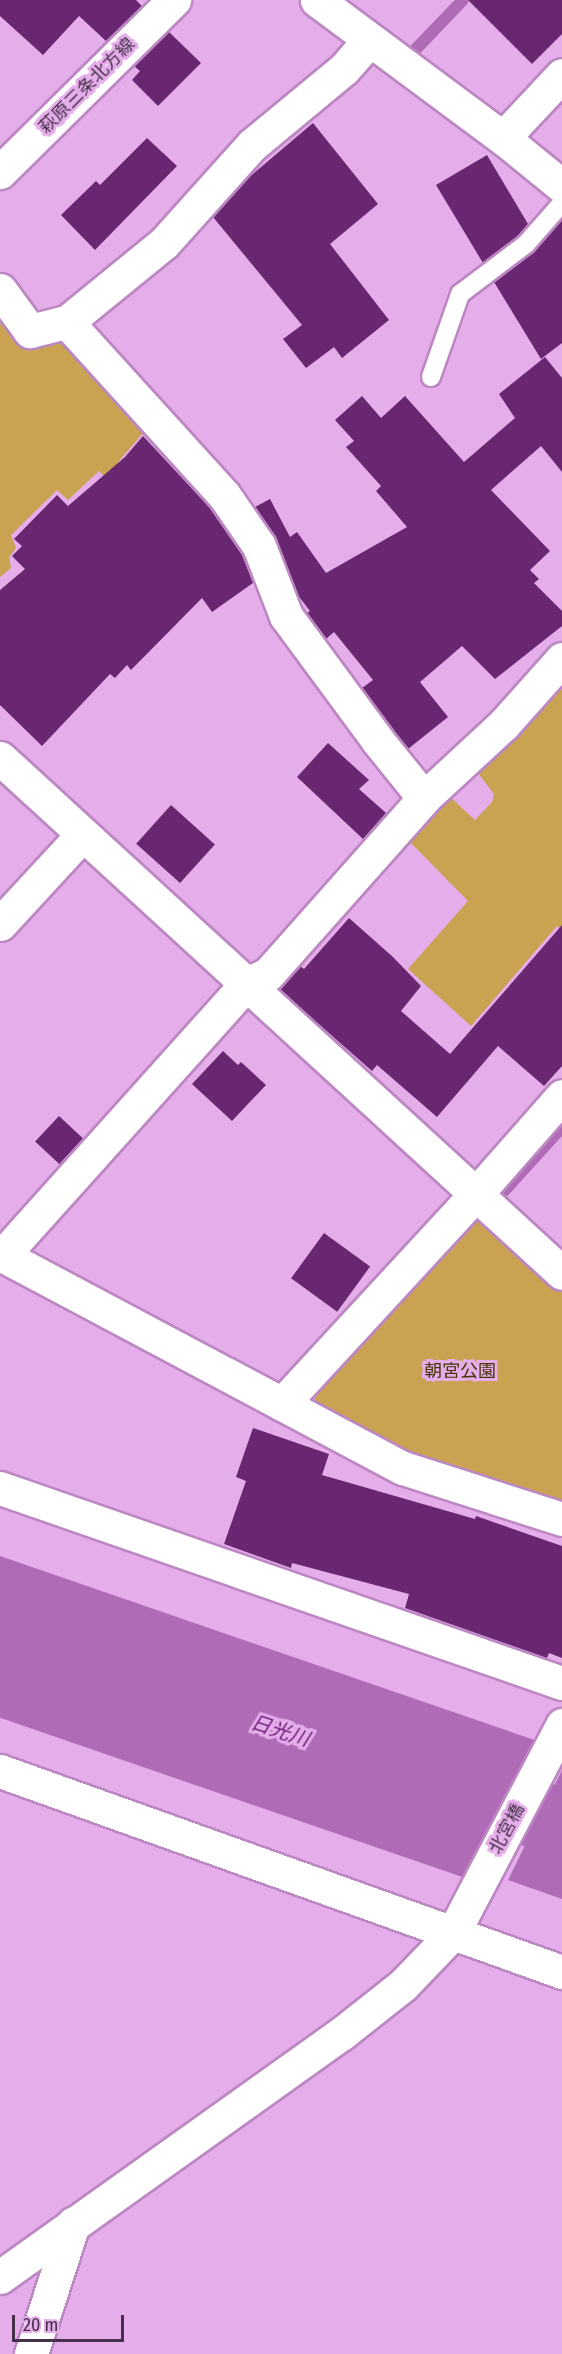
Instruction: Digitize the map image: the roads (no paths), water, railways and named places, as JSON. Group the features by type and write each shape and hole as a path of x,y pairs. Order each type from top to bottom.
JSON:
{"street":[{"name":"萩原三条北方線","path":"0,172 174,0"},
{"path":"317,0 503,138 562,186"},
{"path":"0,290 30,331 67,322 164,243 252,145 344,69 369,40"},
{"path":"503,138 562,75"},
{"path":"67,322 224,495 259,546 286,616 378,741 424,798"},
{"path":"560,666 504,724 424,798 267,974 245,985 1,1254 403,1468 562,1519"},
{"path":"0,758 562,1274"},
{"path":"0,924 83,834"},
{"path":"282,1404 476,1194 562,1096"},
{"path":"0,1488 562,1683"},
{"name":"北宮橋","path":"0,2277 341,2034 404,1985 453,1933 562,1725"},
{"path":"0,1771 562,1972"},
{"path":"30,2354 74,2224"}],"lane":[{"path":"430,377 460,294 526,244 562,203"}],"water":[{"path":"0,1556 536,1741 486,1885 0,1718"},
{"path":"562,1770 562,1899 508,1880"}],"waterway":[{"path":"415,50 463,0"},
{"path":"504,1191 562,1127"},
{"name":"日光川","path":"445,1784 562,1823"}],"park label":[{"name":"朝宮公園","path":"460,1371"}]}
